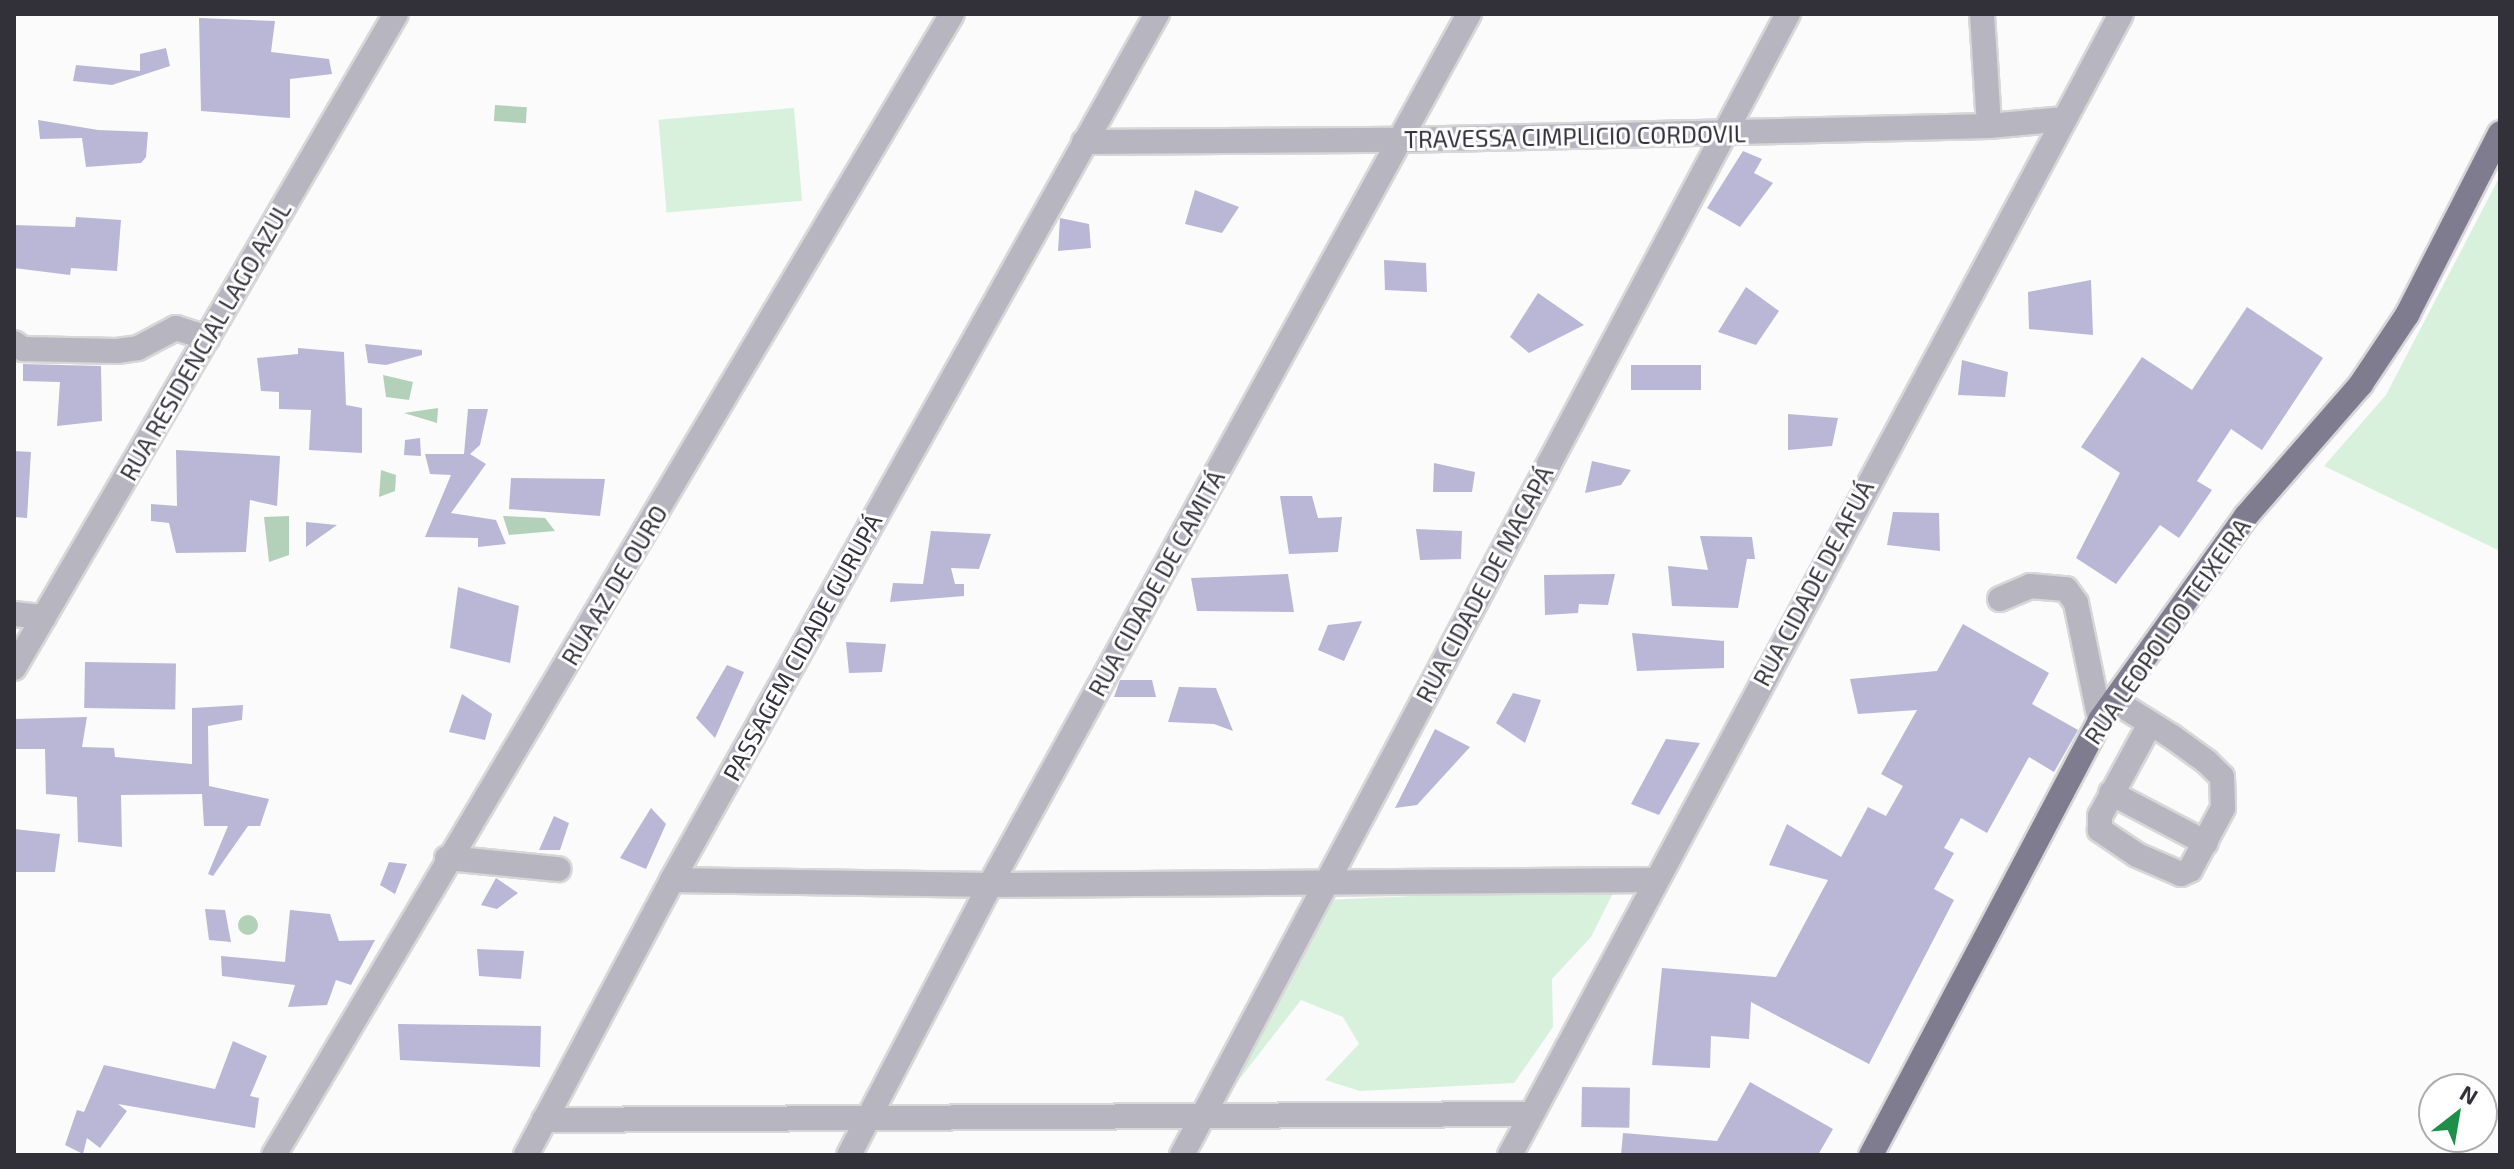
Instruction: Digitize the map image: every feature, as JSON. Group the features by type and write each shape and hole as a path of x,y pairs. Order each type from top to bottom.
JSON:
{"main road":[{"name":"RUA LEOPOLDO TEIXEIRA","path":"1871,1155 2107,710 2246,516 2361,384 2407,315 2500,133"}],"street":[{"name":"RUA RESIDENCIAL LAGO AZUL","path":"14,668 396,14"},
{"name":"RUA AZ DE OURO","path":"274,1155 447,858 662,508 952,14"},
{"name":"PASSAGEM CIDADE GURUPÁ","path":"526,1155 672,880 1157,14"},
{"name":"RUA CIDADE DE CAMITÁ","path":"849,1155 990,885 1469,14"},
{"name":"RUA CIDADE DE MACAPÁ","path":"1182,1155 1323,883 1729,132 1788,14"},
{"path":"1982,14 1989,126"},
{"name":"RUA CIDADE DE AFUÁ","path":"1510,1155 1653,880 2121,14"},
{"name":"TRAVESSA CIMPLICIO CORDOVIL","path":"1084,142 1400,140 1989,126 2065,119"},
{"path":"14,343 23,349 117,351 138,348 176,328 207,338"},
{"path":"2000,599 2030,586 2066,589 2076,603 2107,710 2150,724 2222,777 2223,808 2206,843 2190,870 2172,874 2100,830 2100,816 2150,724"},
{"path":"14,614 44,617"},
{"path":"2111,793 2206,843"},
{"path":"447,858 558,869"},
{"path":"672,880 990,885 1653,880"},
{"path":"544,1120 1531,1114"}],"shaded area":[{"path":"495,105 527,107 526,123 494,121"},
{"path":"794,108 802,201 667,212 659,120"},
{"path":"2500,176 2500,551 2324,466 2386,395"},
{"path":"383,375 413,382 409,400 386,397"},
{"path":"438,408 437,423 404,413"},
{"path":"381,470 396,475 395,491 379,497"},
{"path":"289,516 289,555 269,562 264,517"},
{"path":"503,516 545,518 555,531 509,535"},
{"path":"1616,887 1591,937 1552,979 1553,1027 1514,1083 1360,1091 1325,1080 1359,1044 1343,1017 1301,1000 1230,1091 1324,900"},
{"path":"248,915 255,918 258,925 255,932 248,935 241,932 238,925 241,918"}],"building":[{"path":"199,18 275,21 271,52 329,59 332,74 290,79 290,118 201,111"},
{"path":"166,48 170,66 112,85 73,81 76,65 140,71 140,54"},
{"path":"38,120 98,130 148,132 146,157 141,163 86,167 82,138 40,139"},
{"path":"1743,151 1762,159 1754,173 1773,183 1740,227 1707,208"},
{"path":"1195,190 1239,207 1222,233 1185,224"},
{"path":"76,217 121,220 117,271 71,268 70,275 14,268 14,225 75,227"},
{"path":"1060,218 1089,224 1091,248 1058,251"},
{"path":"1384,260 1426,263 1427,292 1385,290"},
{"path":"2091,280 2093,335 2029,329 2028,292"},
{"path":"1746,287 1779,311 1756,345 1718,332"},
{"path":"1538,293 1584,325 1529,353 1510,337"},
{"path":"2247,307 2323,358 2262,450 2231,429 2197,481 2212,490 2179,538 2160,525 2116,584 2076,558 2120,473 2081,447 2142,357 2192,390"},
{"path":"365,344 422,350 422,355 386,365 368,363"},
{"path":"298,348 344,352 346,405 362,408 362,453 309,450 311,410 279,409 279,392 261,391 257,358 298,354"},
{"path":"1962,360 2008,372 2005,397 1958,395"},
{"path":"23,364 101,366 102,421 57,426 60,382 23,381"},
{"path":"1631,365 1701,365 1701,390 1631,390"},
{"path":"468,409 488,409 480,445 470,454 486,464 451,513 496,520 506,544 478,547 478,538 425,537 451,475 430,474 425,454 464,454"},
{"path":"1788,414 1838,418 1832,446 1788,450"},
{"path":"420,438 421,456 404,455 405,440"},
{"path":"176,450 280,456 277,506 250,500 246,552 176,553 169,523 151,521 151,504 177,506"},
{"path":"14,451 31,452 27,518 14,517"},
{"path":"1592,461 1631,470 1621,485 1585,493"},
{"path":"1434,463 1475,472 1472,492 1433,492"},
{"path":"511,478 605,479 600,516 509,509"},
{"path":"1280,496 1312,496 1318,518 1342,517 1338,552 1289,554"},
{"path":"1893,512 1939,513 1940,551 1887,545"},
{"path":"306,522 337,525 306,547"},
{"path":"1416,529 1462,531 1461,559 1420,560"},
{"path":"931,531 991,534 979,569 951,568 955,584 964,584 964,596 890,602 893,583 923,584"},
{"path":"1700,536 1752,537 1755,559 1747,559 1738,608 1672,606 1668,566 1708,570"},
{"path":"1288,574 1294,612 1197,611 1191,578"},
{"path":"1615,574 1608,605 1579,604 1578,613 1545,615 1544,575"},
{"path":"458,587 519,606 510,663 450,648"},
{"path":"1362,621 1344,661 1318,650 1328,625"},
{"path":"1963,624 2049,673 2032,704 2078,730 2054,772 2029,757 1987,833 1961,818 1944,848 1954,853 1934,889 1954,900 1869,1064 1751,1002 1749,1039 1711,1036 1710,1068 1652,1065 1662,968 1776,977 1828,880 1769,865 1787,824 1841,857 1868,807 1886,816 1903,786 1881,774 1917,710 1858,714 1850,679 1937,671"},
{"path":"1632,633 1724,641 1724,668 1637,671"},
{"path":"846,642 886,644 882,672 849,673"},
{"path":"85,662 176,664 175,710 84,708"},
{"path":"727,665 744,672 715,738 696,718"},
{"path":"1120,680 1152,680 1156,697 1114,697"},
{"path":"1179,687 1216,688 1233,731 1214,724 1168,722"},
{"path":"1513,693 1541,700 1525,743 1496,723"},
{"path":"462,694 492,714 485,740 449,732"},
{"path":"243,705 242,720 208,726 209,786 269,799 260,826 248,826 213,876 208,874 228,826 204,826 202,794 121,795 122,847 78,842 77,797 46,794 45,749 14,749 14,719 87,717 82,747 114,748 115,757 192,764 192,708"},
{"path":"1435,729 1470,747 1417,805 1395,808"},
{"path":"1666,739 1700,743 1659,815 1631,804"},
{"path":"651,808 666,824 646,869 620,858"},
{"path":"554,816 569,823 560,850 539,850"},
{"path":"14,829 60,834 55,872 14,872"},
{"path":"389,862 407,864 395,894 380,885"},
{"path":"496,878 518,893 497,909 481,905"},
{"path":"205,909 225,910 231,942 209,940"},
{"path":"290,910 330,914 339,941 375,940 351,985 336,980 327,1005 288,1007 295,985 222,976 221,956 285,962"},
{"path":"477,949 524,951 521,979 479,976"},
{"path":"398,1024 541,1026 540,1067 400,1060"},
{"path":"233,1041 267,1056 250,1096 259,1098 255,1128 118,1104 127,1111 100,1148 87,1138 83,1154 65,1145 77,1110 84,1112 104,1065 215,1089"},
{"path":"1750,1082 1833,1129 1818,1155 1621,1155 1623,1133 1717,1141"},
{"path":"1582,1087 1630,1088 1629,1128 1581,1127"}]}
